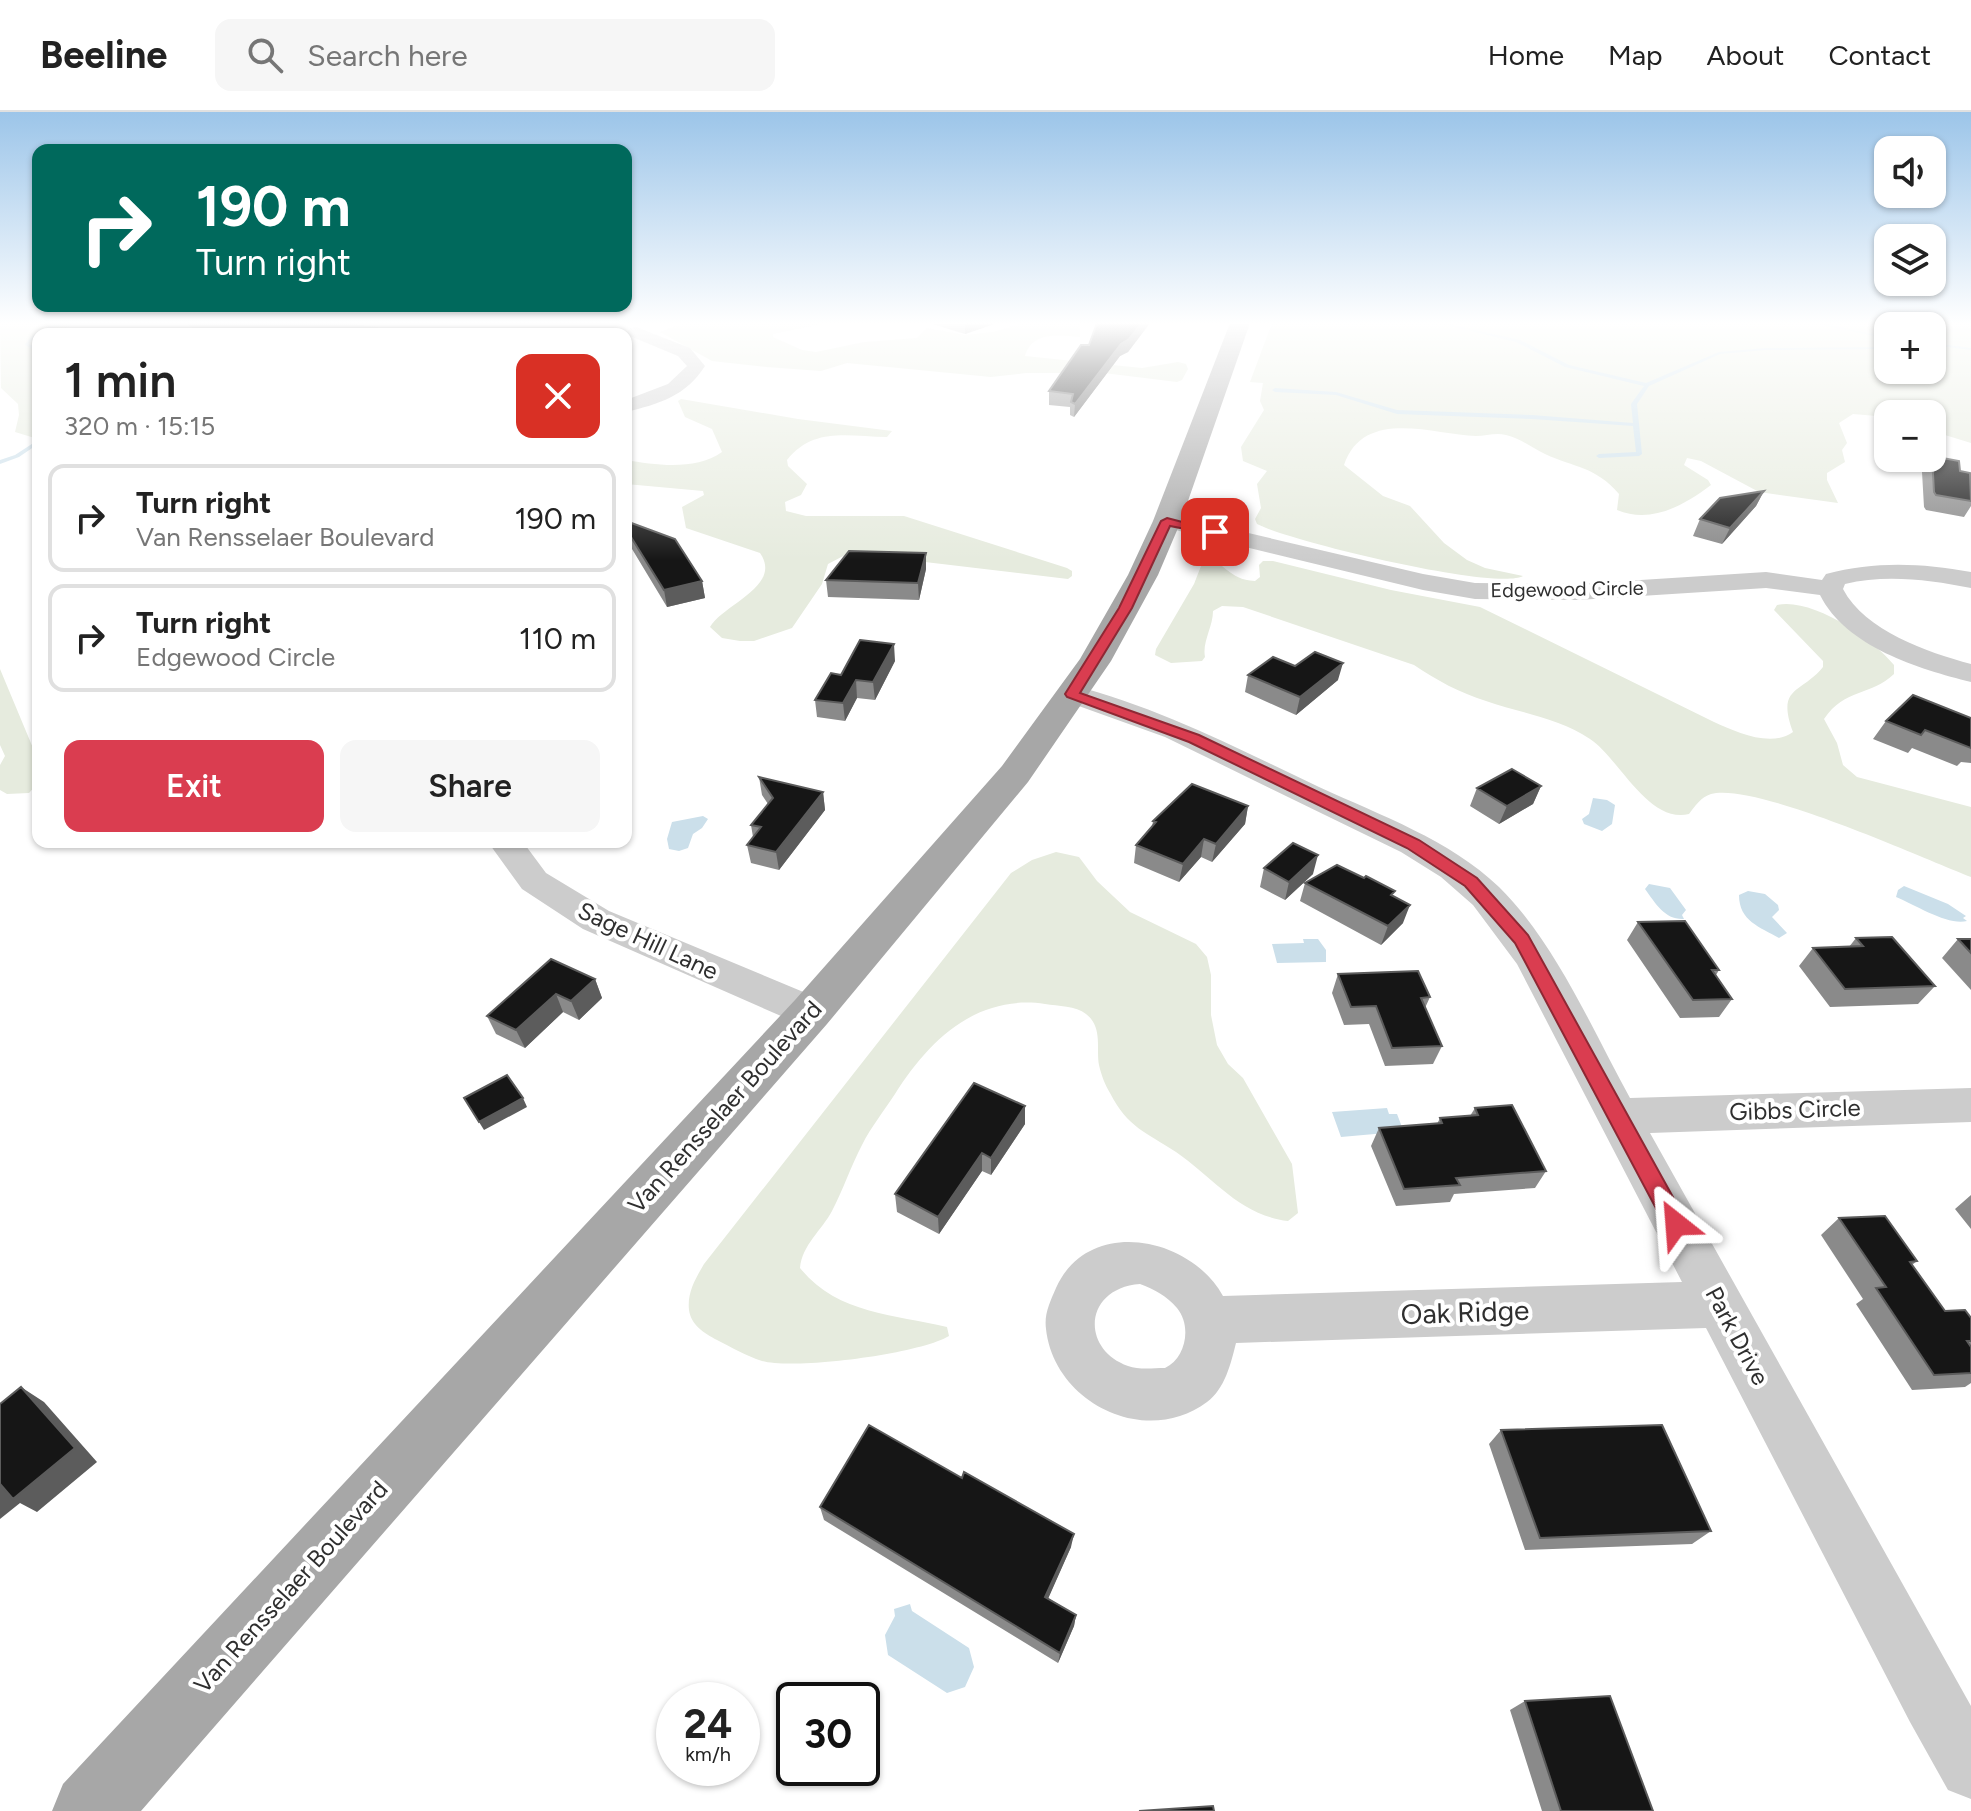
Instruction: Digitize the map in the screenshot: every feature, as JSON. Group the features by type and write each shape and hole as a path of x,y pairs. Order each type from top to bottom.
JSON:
{"main road":[{"name":"Van Rensselaer Boulevard","path":"90,1811 811,1012 969,831 1072,694 1126,608 1167,521 1211,402"}],"street":[{"name":"Edgewood Circle","path":"1167,521 1423,582 1475,591 1563,592 1766,580 1830,589"},
{"path":"1971,580 1912,572 1864,574 1835,579 1830,589 1843,609 1876,635 1916,655 1971,673"},
{"name":"Park Drive","path":"1072,694 1194,739 1413,844 1471,882 1522,940 1924,1686 1971,1767"},
{"name":"Sage Hill Lane","path":"509,848 534,881 596,920 811,1012"},
{"name":"Gibbs Circle","path":"1619,1116 1971,1105"},
{"name":"Oak Ridge","path":"1210,1320 1720,1304"}],"shaded area":[{"path":"16,402 32,402 32,437 15,432"},
{"path":"679,402 700,402 892,431 887,437 846,435 821,438 798,449 787,460 788,466 807,484 801,495 785,502 786,511 806,516 904,516 1067,568 1072,571 1072,576 1068,579 849,553 828,564 822,584 792,628 754,641 722,638 710,627 758,585 765,565 760,553 686,528 682,507 704,495 703,491 632,485 632,461 662,465 688,464 722,452 712,429 685,417"},
{"path":"1261,402 1874,402 1874,416 1853,414 1839,423 1847,443 1842,450 1845,462 1827,473 1827,480 1838,503 1759,492 1701,461 1687,458 1684,465 1711,485 1666,511 1630,514 1617,510 1619,494 1602,478 1506,435 1476,436 1402,428 1367,436 1354,447 1344,465 1383,496 1410,506 1444,543 1467,560 1485,568 1523,576 1505,579 1435,571 1392,562 1308,541 1257,524 1255,519 1261,508 1257,484 1267,471 1243,461 1241,447 1264,410"},
{"path":"1946,402 1971,402 1971,443 1946,435"},
{"path":"1203,561 1217,563 1245,580 1255,581 1260,577 1259,565 1263,561 1273,561 1391,590 1480,607 1714,722 1764,739 1784,737 1793,732 1787,706 1789,698 1823,667 1823,661 1774,610 1777,605 1807,607 1857,632 1894,665 1894,674 1885,681 1849,697 1824,719 1837,743 1843,765 1857,777 1971,807 1971,877 1839,824 1763,799 1733,793 1711,794 1689,814 1674,814 1660,809 1647,800 1601,748 1578,732 1467,694 1414,665 1243,607 1222,606 1213,611 1202,661 1171,663 1155,655 1156,649 1194,584"},
{"path":"0,669 32,746 32,790 29,793 7,794 0,790 0,765 5,756 0,745"},
{"path":"1056,852 1079,857 1097,881 1130,912 1196,944 1207,957 1211,975 1211,1015 1217,1045 1228,1064 1243,1078 1292,1164 1298,1213 1288,1221 1255,1211 1131,1122 1105,1083 1099,1065 1097,1031 1082,1011 1045,1004 998,1006 957,1025 939,1039 908,1074 866,1138 832,1211 804,1252 800,1268 831,1295 867,1310 947,1327 949,1336 912,1349 857,1359 779,1363 750,1357 703,1331 692,1320 689,1297 704,1264 1011,873 1032,860"}],"water":[{"path":"1593,798 1615,805 1612,824 1602,831 1584,824 1582,819 1589,814"},
{"path":"703,816 708,819 693,834 688,848 679,851 669,849 667,839 672,822"},
{"path":"1649,884 1670,888 1686,910 1682,915 1684,919 1671,917 1662,910 1645,889"},
{"path":"1904,886 1948,904 1966,916 1963,918 1967,921 1942,918 1896,897 1898,890"},
{"path":"1748,891 1765,894 1778,905 1779,910 1772,917 1787,933 1779,938 1747,917 1739,895"},
{"path":"1303,939 1318,939 1326,950 1326,962 1277,963 1272,944 1304,943"},
{"path":"1387,1108 1389,1114 1397,1114 1402,1127 1397,1132 1341,1137 1332,1112"},
{"path":"910,1604 912,1611 969,1648 974,1667 965,1687 947,1693 888,1655 885,1635 895,1616 894,1609"}],"building":[{"path":"1946,459 1959,461 1960,471 1970,473 1971,501 1936,495 1933,472 1946,472"},
{"path":"1764,491 1730,528 1700,519 1720,498"},
{"path":"632,523 675,539 702,581 664,590 632,539"},
{"path":"849,551 926,553 918,583 826,580"},
{"path":"860,640 894,644 873,682 856,680 843,703 815,700 831,673 841,675"},
{"path":"1315,652 1343,663 1300,697 1248,675 1273,657 1295,666"},
{"path":"1913,695 1971,718 1971,748 1925,730 1921,735 1886,721"},
{"path":"1512,769 1541,786 1507,806 1477,788"},
{"path":"759,777 823,792 776,852 747,845 761,827 751,825 773,798"},
{"path":"1192,784 1248,806 1216,844 1204,839 1183,864 1136,845 1156,822 1153,821"},
{"path":"1293,843 1318,855 1289,882 1264,868"},
{"path":"1337,865 1395,891 1391,895 1410,905 1388,926 1305,883"},
{"path":"1685,921 1719,970 1712,970 1732,999 1693,1000 1638,922"},
{"path":"1892,937 1935,986 1845,989 1813,948 1863,946 1856,938"},
{"path":"1958,939 1971,939 1971,953"},
{"path":"551,959 595,979 571,1001 556,994 516,1030 487,1016"},
{"path":"1418,971 1430,997 1421,998 1442,1046 1392,1048 1376,1006 1351,1007 1338,974"},
{"path":"507,1075 523,1098 479,1122 464,1098"},
{"path":"974,1083 1025,1106 991,1158 982,1153 938,1217 895,1194"},
{"path":"1512,1105 1546,1171 1456,1178 1460,1185 1404,1189 1379,1128 1442,1123 1440,1118 1478,1115 1475,1108"},
{"path":"1885,1216 1917,1261 1910,1262 1945,1311 1965,1310 1971,1318 1971,1341 1967,1341 1971,1347 1971,1373 1934,1375 1876,1288 1886,1287 1839,1218"},
{"path":"21,1387 75,1448 13,1499 0,1486 0,1404"},
{"path":"869,1425 962,1478 964,1472 1074,1534 1045,1597 1076,1615 1060,1653 820,1507"},
{"path":"1662,1425 1711,1531 1540,1538 1501,1430"},
{"path":"1610,1696 1653,1811 1561,1811 1525,1701"},
{"path":"1213,1806 1214,1811 1139,1811"}],"waterway":[{"path":"1364,402 1397,412 1636,425"},
{"path":"1635,402 1636,425"},
{"path":"1599,456 1639,454 1636,425"},
{"path":"0,462 32,446"}],"route":[{"path":"1215,532 1167,521 1126,608 1072,694 1194,739 1413,844 1471,882 1507,920 1535,961 1676,1224"}]}
